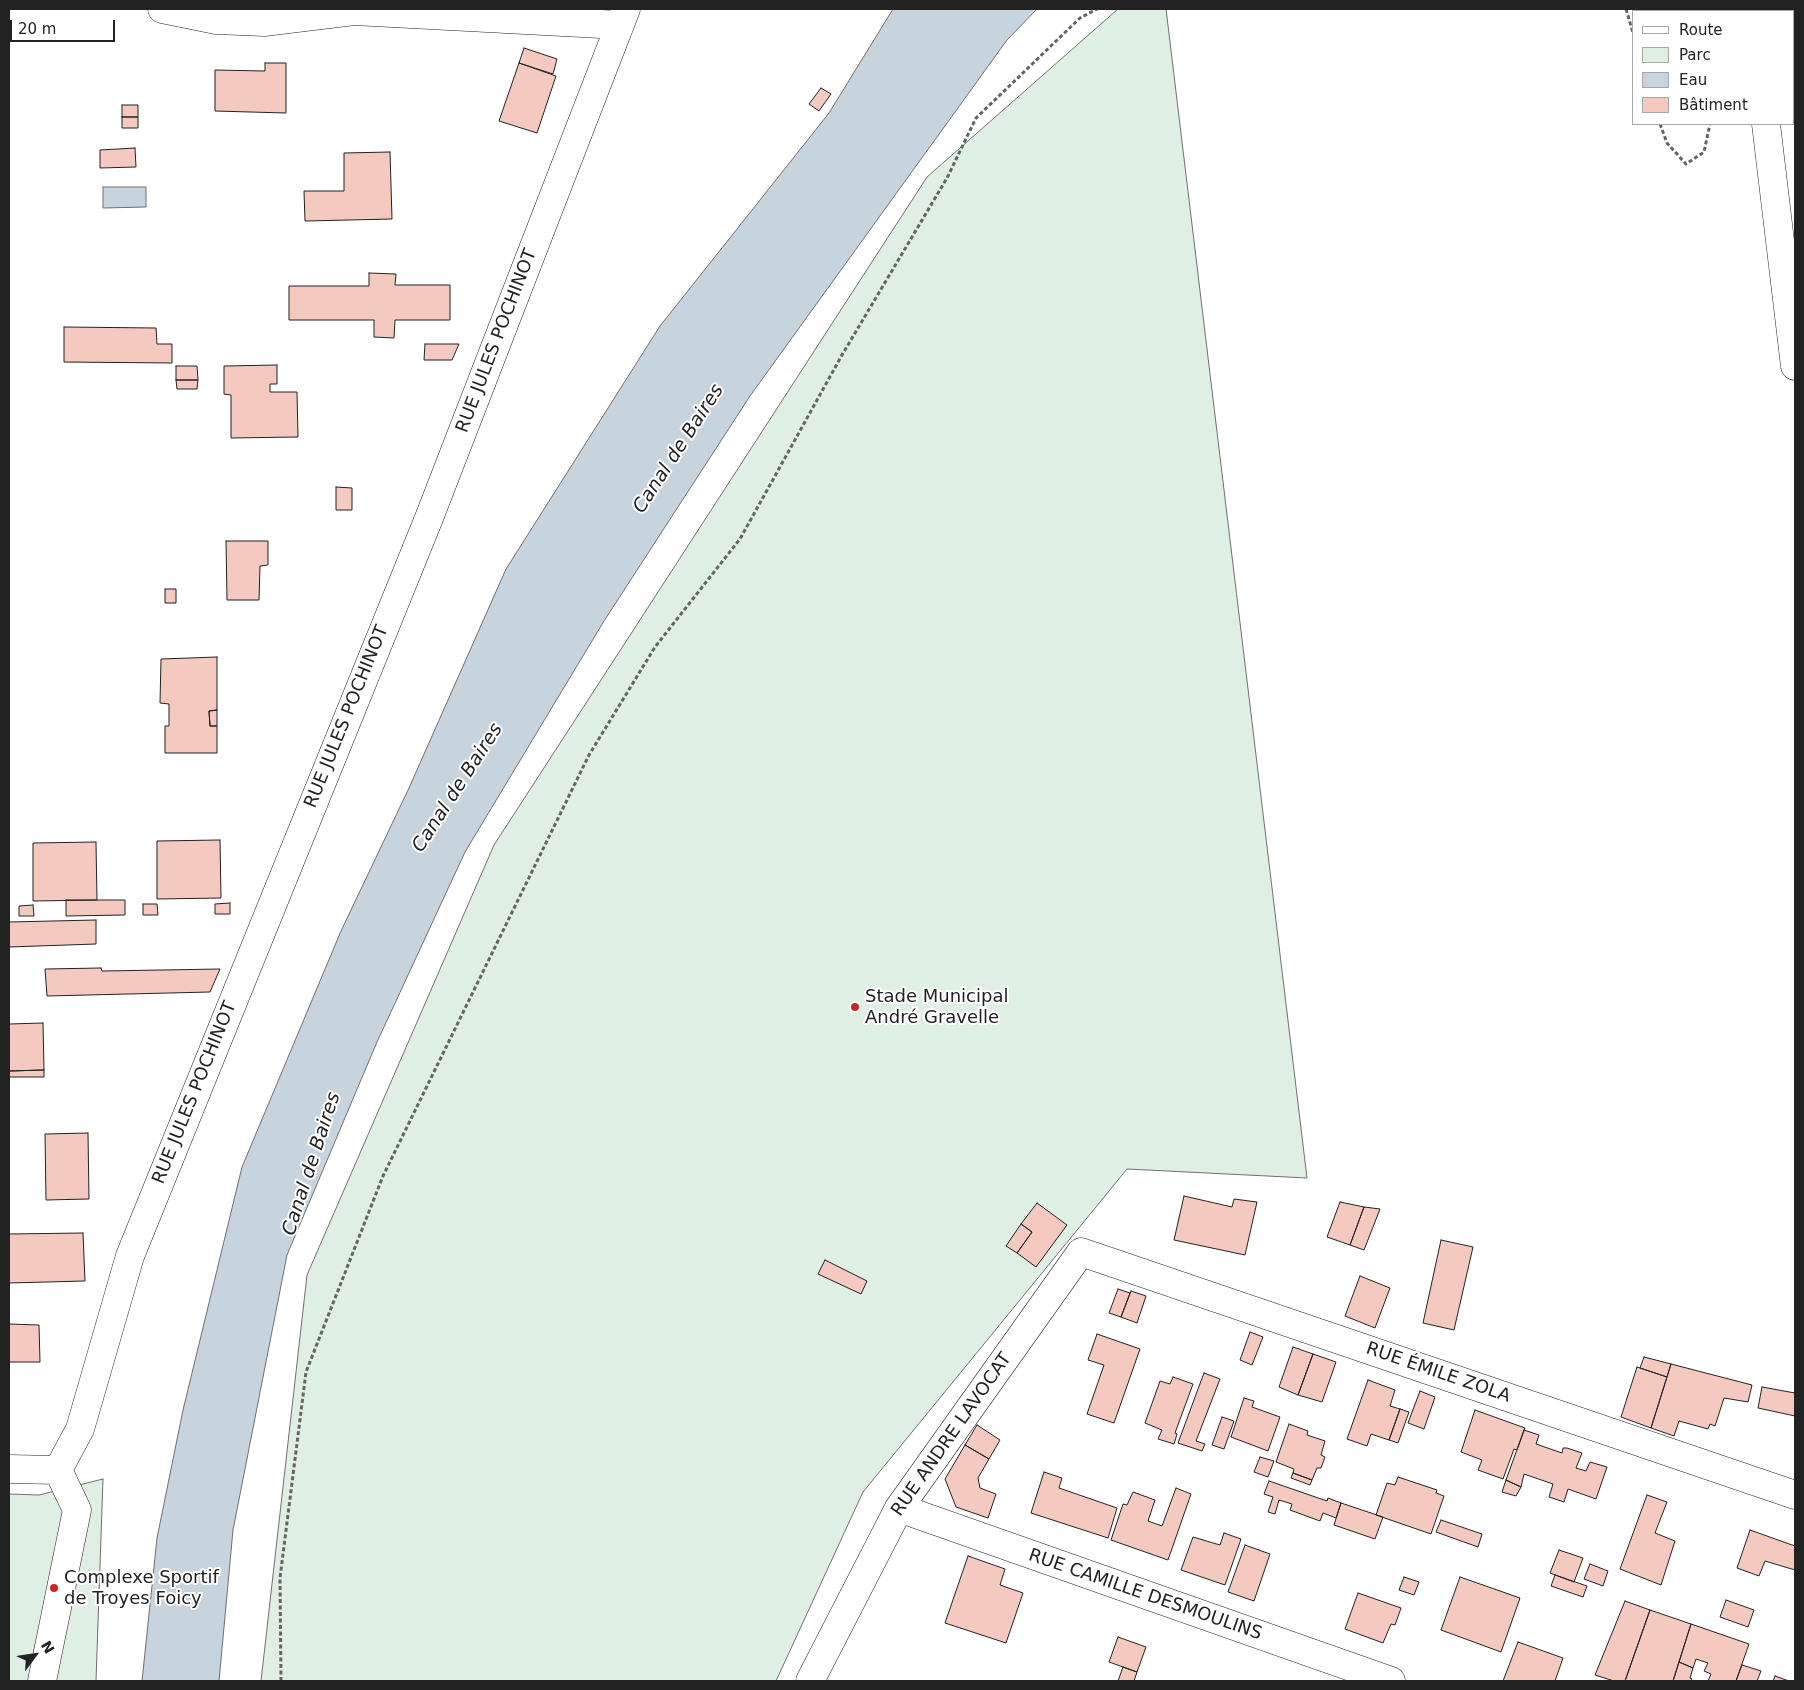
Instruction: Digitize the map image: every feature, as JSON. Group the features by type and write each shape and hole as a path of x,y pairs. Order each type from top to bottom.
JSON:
{"street":[{"path":"162,9 216,20 264,22 354,11 623,17"},
{"name":"RUE JULES POCHINOT","path":"58,1470 80,1429 130,1256 429,518 623,17"},
{"path":"1766,125 1795,366"},
{"name":"RUE ÉMILE ZOLA","path":"1081,1252 1795,1495"},
{"name":"RUE ANDRE LAVOCAT","path":"810,1681 898,1508 1081,1252"},
{"path":"9,1469 58,1470 77,1510 42,1681"},
{"name":"RUE CAMILLE DESMOULINS","path":"898,1508 1391,1681"}],"path":[{"path":"281,1681 280,1578 306,1372 383,1176 589,755 655,647 740,539 842,355 947,178 976,118 1080,18 1096,9"},
{"path":"1626,9 1632,30"},
{"path":"1660,125 1666,144 1686,164 1704,152 1710,125"}],"green space":[{"name":"Stade Municipal André Gravelle","path":"1118,9 1166,9 1307,1178 1127,1169 863,1492 776,1681 261,1681 307,1275 494,845 927,177"},
{"name":"Complexe Sportif de Troyes Foicy","path":"103,1479 96,1681 9,1681 9,1494 39,1495"}],"water":[{"name":"Canal de Baires","path":"893,9 1037,9 1007,40 750,396 604,621 465,852 377,1042 287,1255 233,1530 219,1681 142,1681 157,1538 183,1410 242,1167 341,931 409,788 506,569 660,326 829,113"},
{"path":"103,187 146,187 146,207 103,208"}],"building":[{"path":"524,48 557,59 553,74 519,63"},
{"path":"265,63 286,63 286,113 215,111 215,70 265,71"},
{"path":"519,63 556,76 537,133 499,121"},
{"path":"821,88 831,94 819,111 809,104"},
{"path":"122,105 138,105 138,117 122,117"},
{"path":"122,117 138,117 138,128 122,128"},
{"path":"135,148 136,167 100,168 100,150"},
{"path":"390,152 392,219 305,221 304,191 344,191 344,153"},
{"path":"369,273 396,274 395,285 450,285 450,320 395,320 394,338 374,337 374,320 289,320 289,286 369,286"},
{"path":"64,327 156,328 157,344 172,344 172,363 64,362"},
{"path":"425,344 459,344 452,360 424,360"},
{"path":"277,365 277,384 270,384 270,392 297,392 298,437 231,438 231,395 224,394 224,366"},
{"path":"176,366 197,366 198,380 176,380"},
{"path":"176,380 198,380 197,389 177,389"},
{"path":"336,487 352,488 352,510 336,510"},
{"path":"226,541 268,541 268,565 260,566 259,600 227,600"},
{"path":"165,589 176,589 176,603 165,603"},
{"path":"217,657 217,710 209,711 210,726 217,726 217,753 165,753 165,726 169,726 169,704 160,703 161,659"},
{"path":"217,710 217,726 210,726 209,711"},
{"path":"220,840 221,898 157,899 157,841"},
{"path":"96,842 97,900 33,901 33,843"},
{"path":"66,900 125,900 125,915 66,916"},
{"path":"230,903 230,914 215,914 215,904"},
{"path":"143,904 157,904 158,915 143,915"},
{"path":"33,905 34,916 19,916 19,906"},
{"path":"96,920 96,944 9,947 9,922"},
{"path":"101,968 102,971 220,969 210,992 47,996 45,969"},
{"path":"43,1023 44,1070 9,1071 9,1024"},
{"path":"44,1070 44,1077 9,1077 9,1071"},
{"path":"88,1133 89,1199 46,1200 45,1134"},
{"path":"1184,1196 1232,1207 1234,1199 1257,1202 1245,1255 1174,1240"},
{"path":"1340,1202 1364,1207 1350,1245 1327,1237"},
{"path":"1037,1203 1067,1225 1036,1267 1017,1253 1032,1232 1021,1224"},
{"path":"1364,1207 1380,1209 1364,1250 1350,1245"},
{"path":"1021,1224 1032,1232 1017,1253 1006,1246"},
{"path":"83,1233 85,1281 9,1283 9,1234"},
{"path":"1441,1240 1473,1247 1454,1330 1423,1323"},
{"path":"825,1260 867,1281 861,1294 818,1274"},
{"path":"1360,1276 1390,1288 1375,1328 1345,1316"},
{"path":"1118,1289 1130,1293 1121,1317 1109,1313"},
{"path":"1131,1291 1146,1296 1137,1323 1121,1317"},
{"path":"9,1324 39,1325 40,1362 9,1362"},
{"path":"1250,1332 1263,1337 1252,1365 1240,1360"},
{"path":"1097,1334 1140,1349 1114,1423 1087,1414 1104,1365 1088,1360"},
{"path":"1293,1347 1313,1354 1298,1395 1279,1387"},
{"path":"1313,1354 1336,1362 1322,1402 1298,1395"},
{"path":"1644,1357 1671,1364 1667,1377 1640,1368"},
{"path":"1671,1364 1752,1385 1748,1402 1724,1398 1715,1426 1710,1424 1708,1429 1679,1421 1674,1436 1651,1428"},
{"path":"1637,1367 1667,1377 1651,1428 1621,1417"},
{"path":"1204,1373 1220,1379 1196,1441 1205,1444 1202,1451 1178,1443"},
{"path":"1173,1377 1193,1384 1175,1433 1177,1434 1174,1444 1158,1439 1162,1430 1145,1423 1160,1381 1170,1384"},
{"path":"1368,1380 1395,1390 1390,1406 1400,1409 1389,1440 1371,1434 1367,1446 1347,1439"},
{"path":"1762,1387 1795,1393 1795,1416 1758,1408"},
{"path":"1420,1391 1435,1397 1424,1429 1408,1423"},
{"path":"1244,1398 1254,1401 1252,1407 1280,1417 1268,1451 1231,1437"},
{"path":"1400,1409 1409,1412 1398,1443 1389,1440"},
{"path":"1475,1410 1525,1428 1517,1450 1514,1449 1503,1479 1478,1470 1482,1460 1461,1452"},
{"path":"1222,1417 1234,1421 1224,1449 1212,1445"},
{"path":"1289,1424 1308,1431 1307,1435 1325,1441 1321,1455 1325,1457 1321,1468 1317,1468 1312,1480 1293,1473 1294,1469 1276,1462"},
{"path":"977,1425 1000,1440 989,1459 965,1445"},
{"path":"1524,1430 1539,1435 1536,1444 1562,1453 1563,1448 1567,1448 1582,1453 1576,1468 1586,1471 1590,1462 1607,1467 1596,1499 1568,1489 1564,1502 1549,1497 1553,1484 1524,1474 1521,1487 1506,1480"},
{"path":"965,1445 989,1459 978,1478 980,1488 996,1494 988,1518 956,1507 945,1479"},
{"path":"1260,1457 1274,1461 1268,1477 1254,1472"},
{"path":"1044,1472 1062,1478 1059,1488 1117,1508 1108,1538 1031,1513"},
{"path":"1293,1473 1312,1480 1310,1485 1291,1478"},
{"path":"1398,1477 1437,1490 1436,1493 1444,1496 1431,1534 1376,1515 1387,1483 1395,1485"},
{"path":"1506,1480 1521,1487 1516,1496 1502,1492"},
{"path":"1269,1481 1327,1501 1328,1498 1341,1503 1336,1518 1323,1513 1320,1521 1290,1510 1292,1504 1279,1500 1275,1514 1268,1512 1273,1497 1264,1494"},
{"path":"1176,1488 1191,1494 1168,1560 1111,1540 1123,1504 1127,1505 1133,1492 1155,1500 1148,1521 1162,1526"},
{"path":"1647,1495 1667,1502 1655,1533 1675,1541 1661,1585 1620,1569"},
{"path":"1341,1503 1383,1517 1375,1539 1334,1525"},
{"path":"1441,1520 1482,1534 1478,1547 1436,1532"},
{"path":"1750,1530 1795,1546 1795,1570 1765,1561 1759,1576 1737,1568"},
{"path":"1224,1533 1241,1539 1225,1585 1181,1570 1193,1537 1220,1545"},
{"path":"1245,1545 1270,1554 1254,1601 1228,1592"},
{"path":"1559,1550 1583,1558 1574,1582 1550,1573"},
{"path":"968,1556 1005,1569 1000,1585 1023,1593 1006,1643 945,1623"},
{"path":"1590,1564 1608,1571 1603,1586 1584,1579"},
{"path":"1555,1575 1587,1586 1583,1597 1551,1586"},
{"path":"1404,1577 1419,1582 1414,1595 1399,1590"},
{"path":"1460,1577 1520,1598 1501,1652 1441,1630"},
{"path":"1358,1593 1401,1608 1395,1625 1391,1624 1383,1643 1345,1629"},
{"path":"1726,1600 1754,1610 1748,1627 1720,1617"},
{"path":"1625,1601 1650,1610 1625,1681 1614,1681 1595,1675"},
{"path":"1650,1610 1691,1624 1673,1681 1625,1681"},
{"path":"1691,1624 1749,1644 1736,1681 1708,1681 1711,1674 1704,1671 1708,1663 1696,1659 1693,1668 1679,1662"},
{"path":"1118,1637 1146,1647 1137,1672 1109,1662"},
{"path":"1518,1642 1563,1658 1555,1681 1503,1681"},
{"path":"1679,1662 1693,1668 1691,1681 1673,1681"},
{"path":"1742,1665 1761,1671 1757,1681 1736,1681"},
{"path":"1123,1667 1137,1672 1134,1681 1118,1681"},
{"path":"1775,1676 1789,1681 1773,1681"}],"place":[{"name":"Stade Municipal André Gravelle","path":"855,1007"},
{"name":"Complexe Sportif de Troyes Foicy","path":"54,1588"}]}
